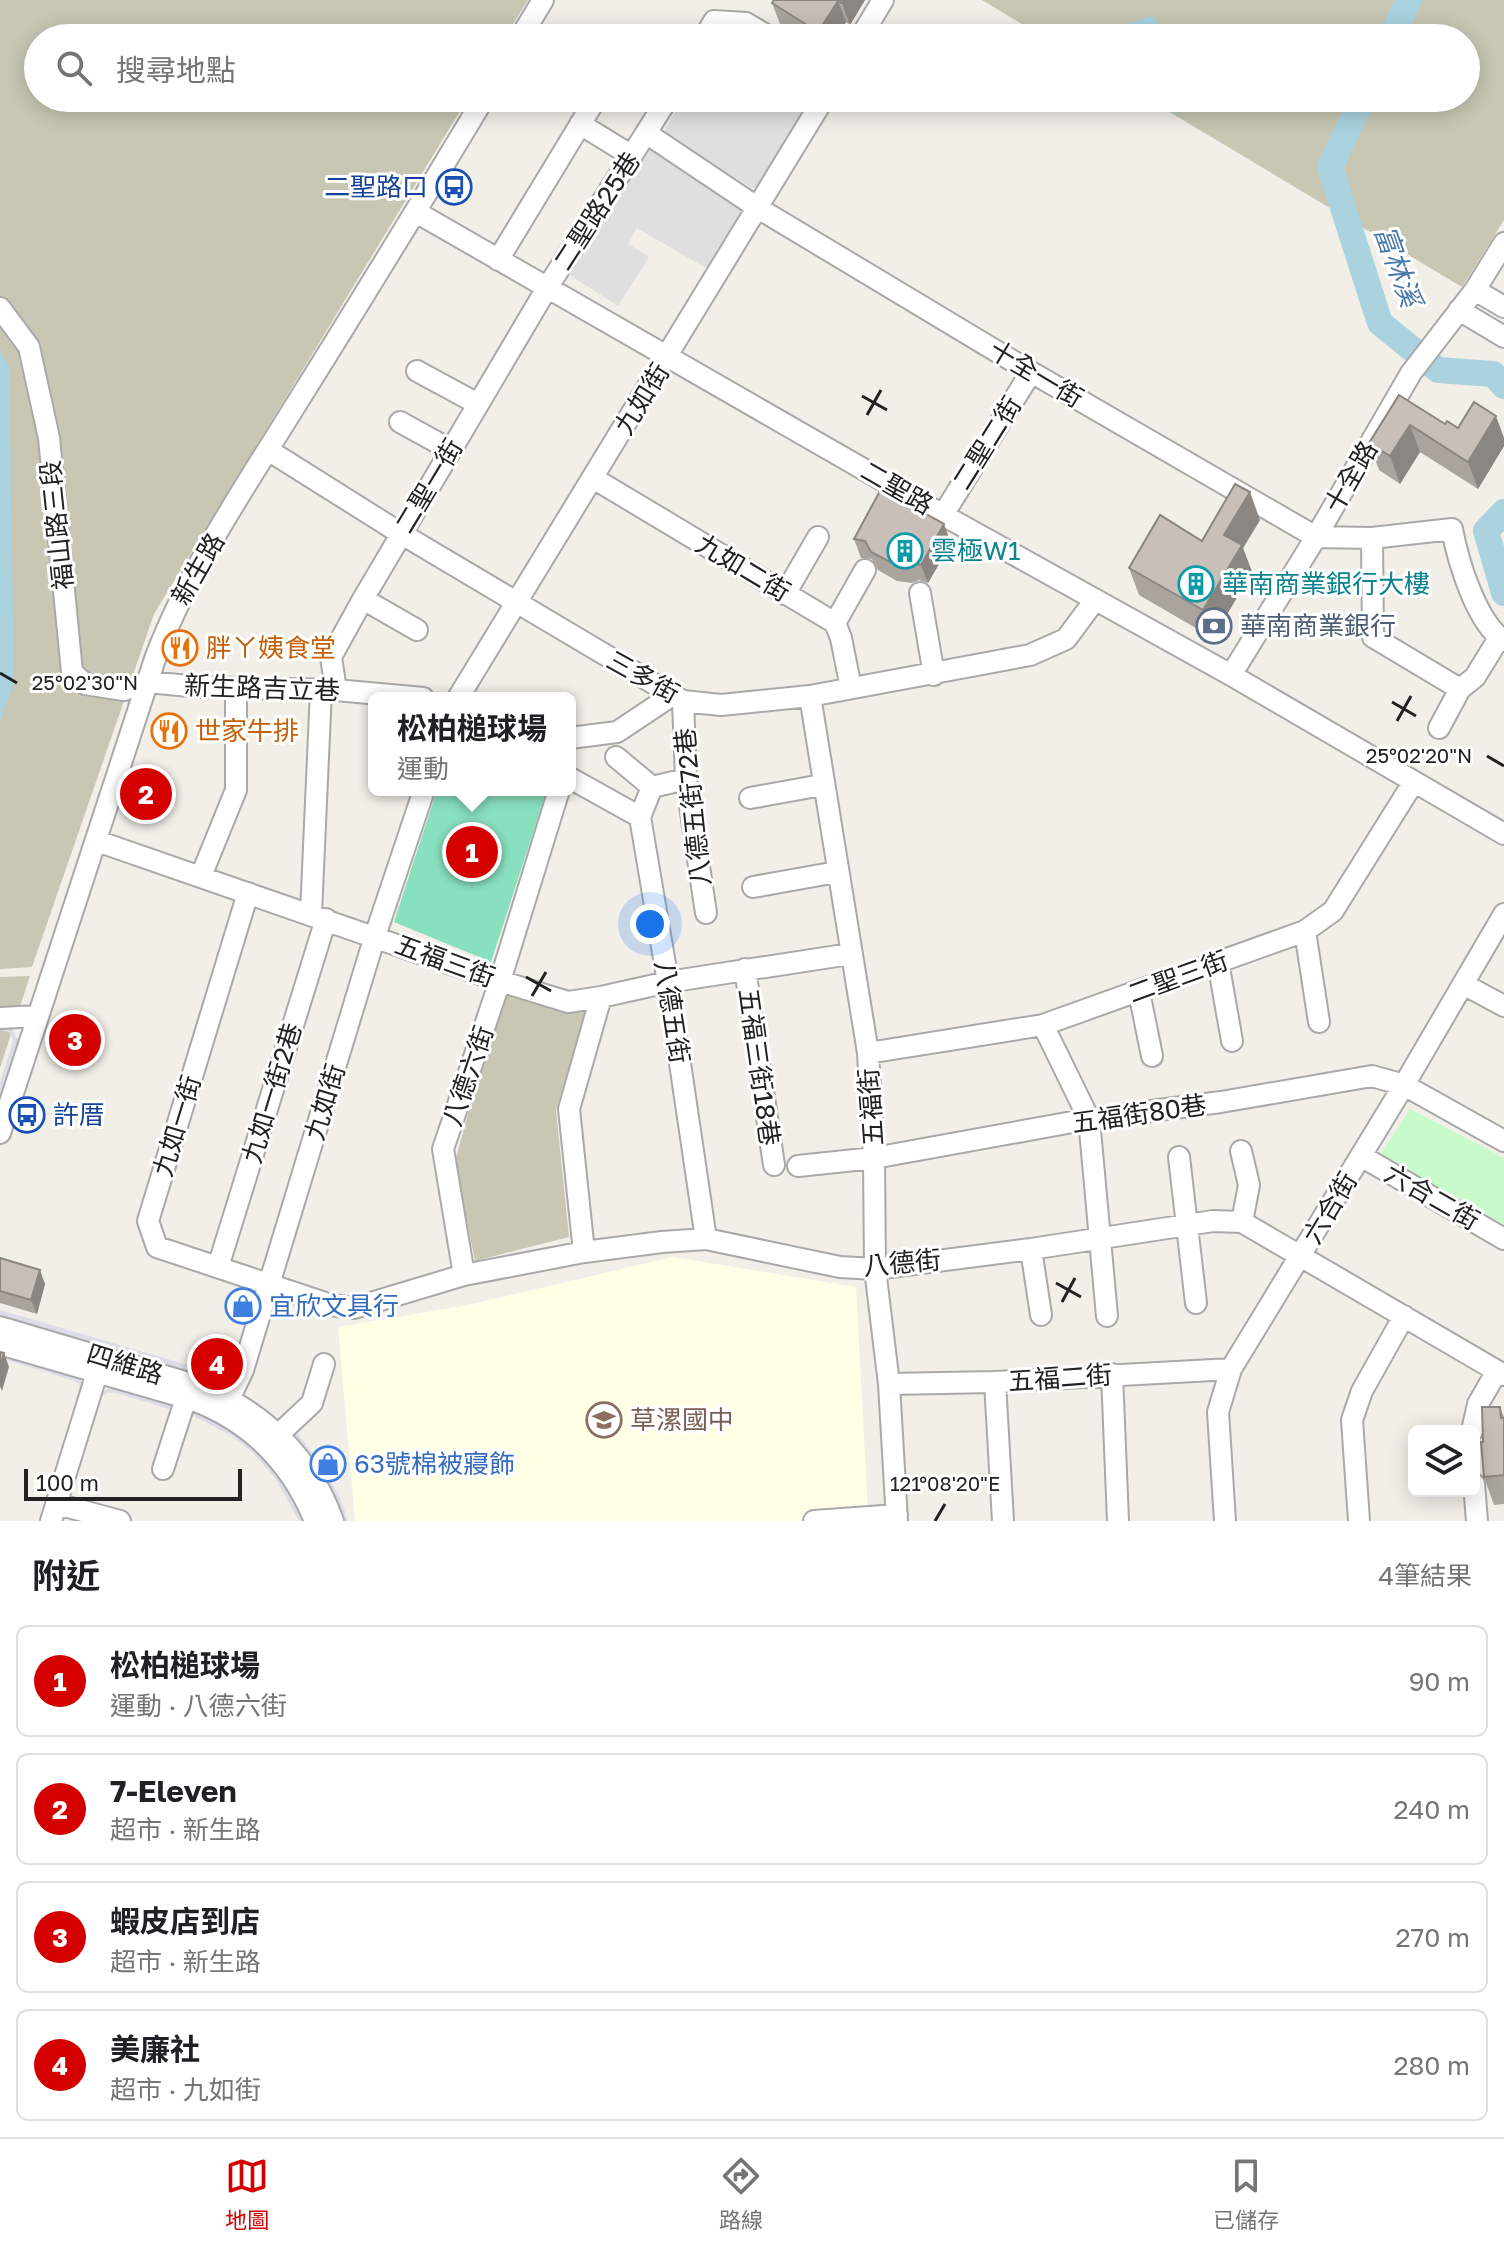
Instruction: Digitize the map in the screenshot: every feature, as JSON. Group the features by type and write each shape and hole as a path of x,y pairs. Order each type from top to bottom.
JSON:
{"street":[{"path":"528,24 543,0"},
{"path":"868,24 883,0"},
{"path":"712,24 714,21 748,24"},
{"name":"新生路","path":"0,1133 172,613 187,583 476,112"},
{"path":"498,260 588,112"},
{"name":"二聖路25巷","path":"547,288 659,112"},
{"name":"九如街","path":"462,692 816,112"},
{"path":"580,124 632,156"},
{"name":"十全一街","path":"646,133 758,208 1031,372 1316,537"},
{"name":"二聖路","path":"416,212 943,515 1231,675 1504,834"},
{"name":"十全路","path":"1231,675 1411,373 1475,290 1504,243"},
{"name":"二聖一街","path":"328,690 331,657 400,533 547,288"},
{"path":"1475,290 1504,307"},
{"name":"福山路三段","path":"0,308 29,347 49,438 72,672 85,684 124,690 148,682"},
{"path":"1459,310 1504,337"},
{"path":"417,371 478,404"},
{"name":"二聖二街","path":"943,515 1031,372"},
{"path":"400,422 451,450"},
{"name":"三多街","path":"268,450 400,533 677,698 721,705 810,696 1030,655 1066,639 1095,600"},
{"name":"九如二街","path":"593,478 835,623"},
{"path":"1316,537 1372,538 1452,529 1458,561 1486,621 1502,640 1475,677 1460,689 1439,728"},
{"path":"785,594 818,537"},
{"path":"1372,538 1373,637 1460,689"},
{"path":"851,688 835,623 865,570"},
{"path":"920,593 934,675"},
{"path":"363,599 417,630"},
{"name":"新生路吉立巷","path":"148,682 368,693"},
{"path":"201,876 236,790 236,688"},
{"name":"九如一街2巷","path":"218,1267 319,916 328,690"},
{"name":"五福街","path":"810,696 822,785 868,1053 874,1158 875,1269 889,1384 897,1518"},
{"path":"576,735 617,732 677,698"},
{"name":"八德五街72巷","path":"677,698 706,913"},
{"path":"616,757 652,787"},
{"path":"652,787 686,779"},
{"path":"576,781 640,817 652,787"},
{"name":"二聖三街","path":"868,1053 1043,1025 1305,931 1333,911 1413,783"},
{"path":"750,798 822,785"},
{"name":"九如街","path":"227,1406 243,1370 375,936 422,796"},
{"name":"八德六街","path":"464,1275 443,1149 500,981 557,796"},
{"name":"八德五街","path":"640,817 706,1239"},
{"name":"五福三街","path":"97,841 568,1002 668,982 850,954"},
{"path":"753,887 837,872"},
{"name":"九如一街","path":"248,893 148,1221 157,1247 268,1285"},
{"name":"六合街","path":"1225,1521 1218,1412 1231,1369 1302,1256 1504,914"},
{"path":"1305,931 1319,1022"},
{"path":"1218,962 1232,1041"},
{"name":"五福三街18巷","path":"745,969 774,1165"},
{"path":"1463,984 1504,1006"},
{"path":"1139,992 1152,1056"},
{"path":"584,1252 569,1109 601,997"},
{"path":"0,1018 38,1016"},
{"path":"1043,1025 1089,1119 1107,1316"},
{"name":"五福街80巷","path":"798,1166 874,1158 1089,1119 1221,1102 1372,1076 1404,1085 1504,1141"},
{"path":"1241,1151 1249,1185 1242,1222 1501,1373 1478,1404 1473,1425"},
{"name":"六合二街","path":"1361,1156 1504,1239"},
{"path":"1179,1157 1196,1303"},
{"name":"八德街","path":"268,1285 331,1305 354,1308 464,1275 584,1252 706,1239 840,1267 875,1269 1213,1221 1242,1222"},
{"path":"1031,1249 1041,1315"},
{"path":"1359,1521 1352,1420 1362,1391 1404,1316"},
{"name":"四維路","path":"0,1327 186,1398 227,1406 279,1434 313,1477 333,1521"},
{"name":"四維路","path":"0,1344 202,1387 227,1406 287,1468 306,1498 315,1521"},
{"path":"100,1364 54,1513 120,1521"},
{"path":"279,1434 312,1403 324,1364"},
{"name":"五福二街","path":"889,1384 995,1382 1231,1369"},
{"path":"1112,1374 1118,1521"},
{"path":"995,1382 1003,1521"},
{"path":"163,1469 186,1398"},
{"path":"1475,1497 1477,1521"},
{"path":"814,1521 897,1518"}],"shaded area":[{"path":"0,0 528,0 513,24 24,24 24,112 459,112 154,614 32,967 0,969"},
{"path":"982,0 1504,0 1504,220 1462,287 1169,112 1480,112 1480,24 1022,24"},
{"path":"675,112 803,112 761,186 752,188 669,137 665,130"},
{"path":"650,148 742,206 741,217 709,270 637,228 628,244 649,257 618,306 568,274"},
{"path":"30,976 0,1068 0,977"},
{"path":"501,990 585,1012 556,1110 569,1237 475,1261 455,1162"},
{"path":"0,1026 13,1031 19,1041 0,1102 0,1083 13,1040 9,1032 0,1030"},
{"name":"草漯國中","path":"673,1257 856,1287 868,1512 810,1521 355,1521 338,1327 468,1305"},
{"path":"0,1310 226,1376 218,1384 0,1319"},
{"path":"0,1351 77,1374 83,1383 80,1396 79,1384 75,1381 0,1358"},
{"path":"117,1387 176,1404 176,1411 116,1393 107,1393 100,1398 106,1389"},
{"path":"193,1409 237,1431 269,1458 307,1521 299,1521 275,1478 253,1453 232,1436 188,1413"},
{"path":"295,1430 340,1497 348,1521 341,1521 292,1435"}],"green space":[{"path":"435,796 545,796 491,962 394,922"},
{"path":"1410,1109 1504,1158 1504,1228 1379,1156"}],"water":[{"path":"1151,16 1160,24 1127,24"},
{"path":"0,350 9,368 14,682 0,721"}],"building":[{"path":"774,0 845,0 842,3 838,1 823,24 805,24 772,3"},
{"path":"1399,395 1445,424 1447,421 1458,428 1474,402 1496,416 1468,462 1410,425 1390,456 1369,443"},
{"path":"1235,484 1250,492 1224,535 1242,545 1203,610 1129,568 1160,515 1202,541"},
{"path":"881,489 944,524 921,565 890,562 871,552 865,541 854,539"},
{"path":"0,1258 40,1270 31,1300 0,1291"},
{"path":"1482,1407 1500,1407 1501,1418 1504,1418 1504,1475 1484,1477"}],"waterway":[{"name":"富林溪","path":"1398,24 1409,0"},
{"name":"富林溪","path":"1356,112 1330,167 1380,323 1438,370 1493,374 1504,386"},
{"name":"富林溪","path":"1504,512 1486,531 1504,593"}],"place":[{"name":"二聖路口","path":"454,187"},
{"name":"雲極W1","path":"905,551"},
{"name":"華南商業銀行大樓","path":"1196,584"},
{"name":"華南商業銀行","path":"1214,626"},
{"name":"胖ㄚ姨食堂","path":"180,648"},
{"name":"世家牛排","path":"169,731"},
{"name":"7-Eleven","path":"146,794"},
{"name":"松柏槌球場","path":"472,852"},
{"name":"蝦皮店到店","path":"75,1040"},
{"name":"許厝","path":"27,1115"},
{"name":"宜欣文具行","path":"243,1306"},
{"name":"美廉社","path":"217,1364"},
{"name":"草漯國中","path":"604,1420"},
{"name":"63號棉被寢飾","path":"328,1464"}]}
